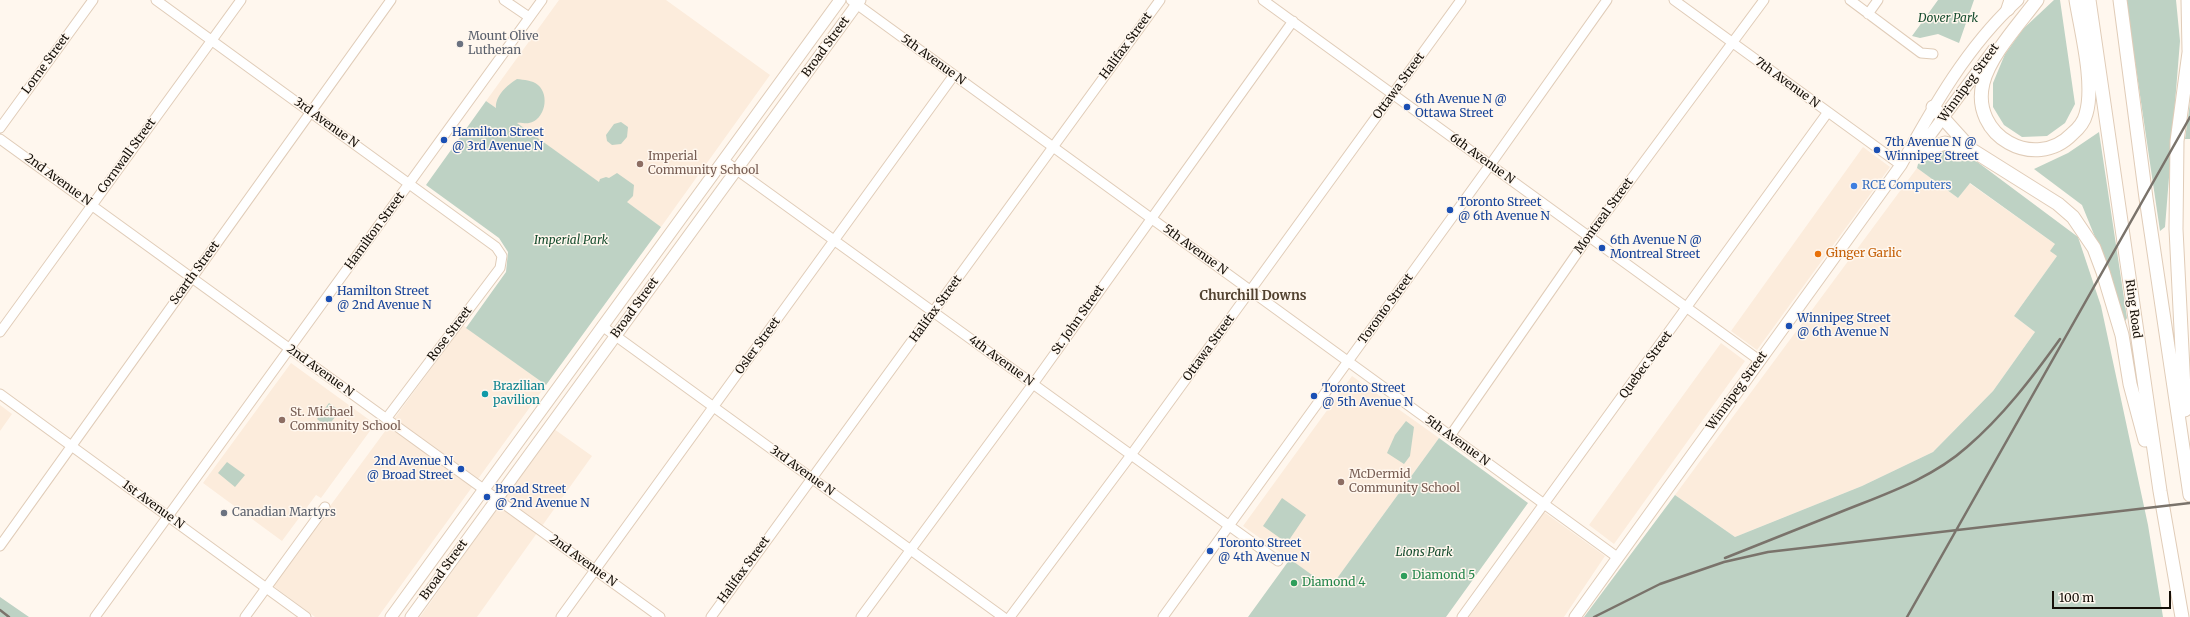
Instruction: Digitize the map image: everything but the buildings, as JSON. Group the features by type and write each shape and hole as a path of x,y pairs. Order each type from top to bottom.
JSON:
{"highway":[{"path":"2037,0 1994,58 1983,82 1981,95 1984,114 1988,124 1995,134 2019,148 2032,150 2046,149 2065,140 2079,127 2086,115 2088,101 2088,73 2076,0"},
{"name":"Ring Road","path":"2089,0 2163,505 2182,617"},
{"path":"2120,0 2146,198 2190,494"},
{"path":"2188,0 2190,48 2177,141 2176,229 2188,481"},
{"path":"1933,107 1942,119 1972,150 2058,204 2073,216 2094,248 2122,335 2130,384 2163,505"},
{"path":"1918,152 1945,143 1972,150"}],"main road":[{"name":"Broad Street","path":"391,617 840,0"},
{"name":"Winnipeg Street","path":"1575,617 1901,165 1933,107 1980,41 2010,4 2018,0"},
{"name":"Winnipeg Street","path":"1901,165 1918,152 2004,35 2037,0"},
{"name":"Broad Street","path":"411,617 856,1"}],"street":[{"name":"Lorne Street","path":"0,128 93,0"},
{"name":"3rd Avenue N","path":"156,0 496,246"},
{"name":"Cornwall Street","path":"0,332 241,0"},
{"name":"Scarth Street","path":"0,546 71,445 312,113 391,0"},
{"path":"504,0 529,18"},
{"name":"Hamilton Street","path":"96,617 542,0"},
{"name":"Halifax Street","path":"711,617 1160,0"},
{"name":"6th Avenue N","path":"1263,0 1759,360"},
{"name":"Ottawa Street","path":"1010,617 1251,291 1461,0"},
{"name":"Toronto Street","path":"1163,617 1490,165 1607,0"},
{"name":"7th Avenue N","path":"1674,0 1901,165"},
{"name":"Montreal Street","path":"1450,436 1589,236 1764,0"},
{"path":"1850,0 1921,53 1933,54"},
{"path":"1868,14 1878,0"},
{"name":"5th Avenue N","path":"856,1 1052,147 1617,557"},
{"name":"St. John Street","path":"861,617 1033,384 1292,21"},
{"name":"Osler Street","path":"562,617 954,75"},
{"name":"Quebec Street","path":"1462,617 1828,112"},
{"name":"2nd Avenue N","path":"0,139 92,204 660,617"},
{"name":"4th Avenue N","path":"723,160 1278,562"},
{"name":"Rose Street","path":"386,419 500,268 502,256 496,246"},
{"name":"3rd Avenue N","path":"602,326 1003,617"},
{"name":"1st Avenue N","path":"0,394 306,617"},
{"path":"245,617 325,507"}],"shaded area":[{"name":"Imperial Community School","path":"559,0 666,0 770,75 661,227 486,101"},
{"path":"1863,147 1890,167 1757,350 1731,331"},
{"path":"1917,168 1958,198 1969,183 2055,244 2057,256 2014,316 2035,332 1993,391 1933,452 1862,486 1735,537 1675,495"},
{"path":"463,325 546,385 378,617 315,617 272,585"},
{"path":"1721,343 1745,361 1614,544 1589,525"},
{"path":"291,363 375,424 321,498 316,495 282,541 203,483"},
{"name":"McDermid Community School","path":"1352,376 1439,438 1330,588 1243,526"},
{"path":"0,405 12,414 0,431"},
{"path":"554,429 592,456 477,617 420,617"},
{"path":"1544,512 1605,556 1564,617 1469,617"}],"green space":[{"name":"Dover Park","path":"1938,0 1974,0 1959,43 1938,34 1920,38 1912,36"},
{"path":"2054,0 2060,0 2075,104 2065,123 2047,136 2022,137 2004,125 1993,107 1993,83 2005,54 2023,29"},
{"path":"2126,0 2176,0 2180,41 2165,227 2160,231"},
{"name":"Imperial Park","path":"517,79 536,83 542,89 545,101 542,112 534,121 517,123 599,182 600,179 606,177 609,178 617,173 634,185 633,196 627,202 661,227 546,385 466,328 506,272 508,252 499,238 426,185 486,101 496,108 497,99 502,91"},
{"path":"2190,103 2190,139 2185,139"},
{"path":"621,122 628,127 627,137 621,144 612,145 607,141 606,135 614,124"},
{"path":"2099,132 2127,318 2124,323 2110,274 2082,205 2034,169 2068,153"},
{"path":"1944,149 1972,158 2078,237 2101,306 2148,525 2163,617 1584,617 1675,495 1735,537 1862,486 1933,452 1993,391 2035,332 2014,316 2057,256 2050,251 2055,244 1970,183 1958,198 1917,168 1918,164"},
{"path":"329,403 340,411 327,427 317,419"},
{"path":"1406,421 1414,427 1410,456 1404,464 1387,453 1395,435"},
{"name":"Lions Park","path":"1439,438 1528,503 1446,617 1248,617 1290,559 1330,588"},
{"path":"227,462 245,475 235,487 218,473"},
{"path":"1282,498 1306,515 1287,543 1263,526"},
{"path":"0,597 29,617 0,617"}],"railway":[{"path":"1907,617 2190,117"},
{"path":"1725,558 1905,486 1922,478 1953,459 1993,423 2028,382 2060,339"},
{"path":"1594,617 1660,584 1724,562 1768,552 2190,503"},
{"path":"0,610 9,617"}],"place":[{"name":"Mount Olive Lutheran","path":"460,44"},
{"name":"6th Avenue N @ Ottawa Street","path":"1407,107"},
{"name":"Hamilton Street @ 3rd Avenue N","path":"444,140"},
{"name":"7th Avenue N @ Winnipeg Street","path":"1877,150"},
{"name":"Imperial Community School","path":"640,164"},
{"name":"RCE Computers","path":"1854,186"},
{"name":"Toronto Street @ 6th Avenue N","path":"1450,210"},
{"name":"6th Avenue N @ Montreal Street","path":"1602,248"},
{"name":"Ginger Garlic","path":"1818,254"},
{"name":"Hamilton Street @ 2nd Avenue N","path":"329,299"},
{"name":"Winnipeg Street @ 6th Avenue N","path":"1789,326"},
{"name":"Brazilian pavilion","path":"485,394"},
{"name":"Toronto Street @ 5th Avenue N","path":"1314,396"},
{"name":"St. Michael Community School","path":"282,420"},
{"name":"2nd Avenue N @ Broad Street","path":"461,469"},
{"name":"McDermid Community School","path":"1341,482"},
{"name":"Broad Street @ 2nd Avenue N","path":"487,497"},
{"name":"Canadian Martyrs","path":"224,513"},
{"name":"Toronto Street @ 4th Avenue N","path":"1210,551"},
{"name":"Diamond 5","path":"1404,576"},
{"name":"Diamond 4","path":"1294,583"}],"district":[{"name":"Churchill Downs","path":"1253,296"}]}
